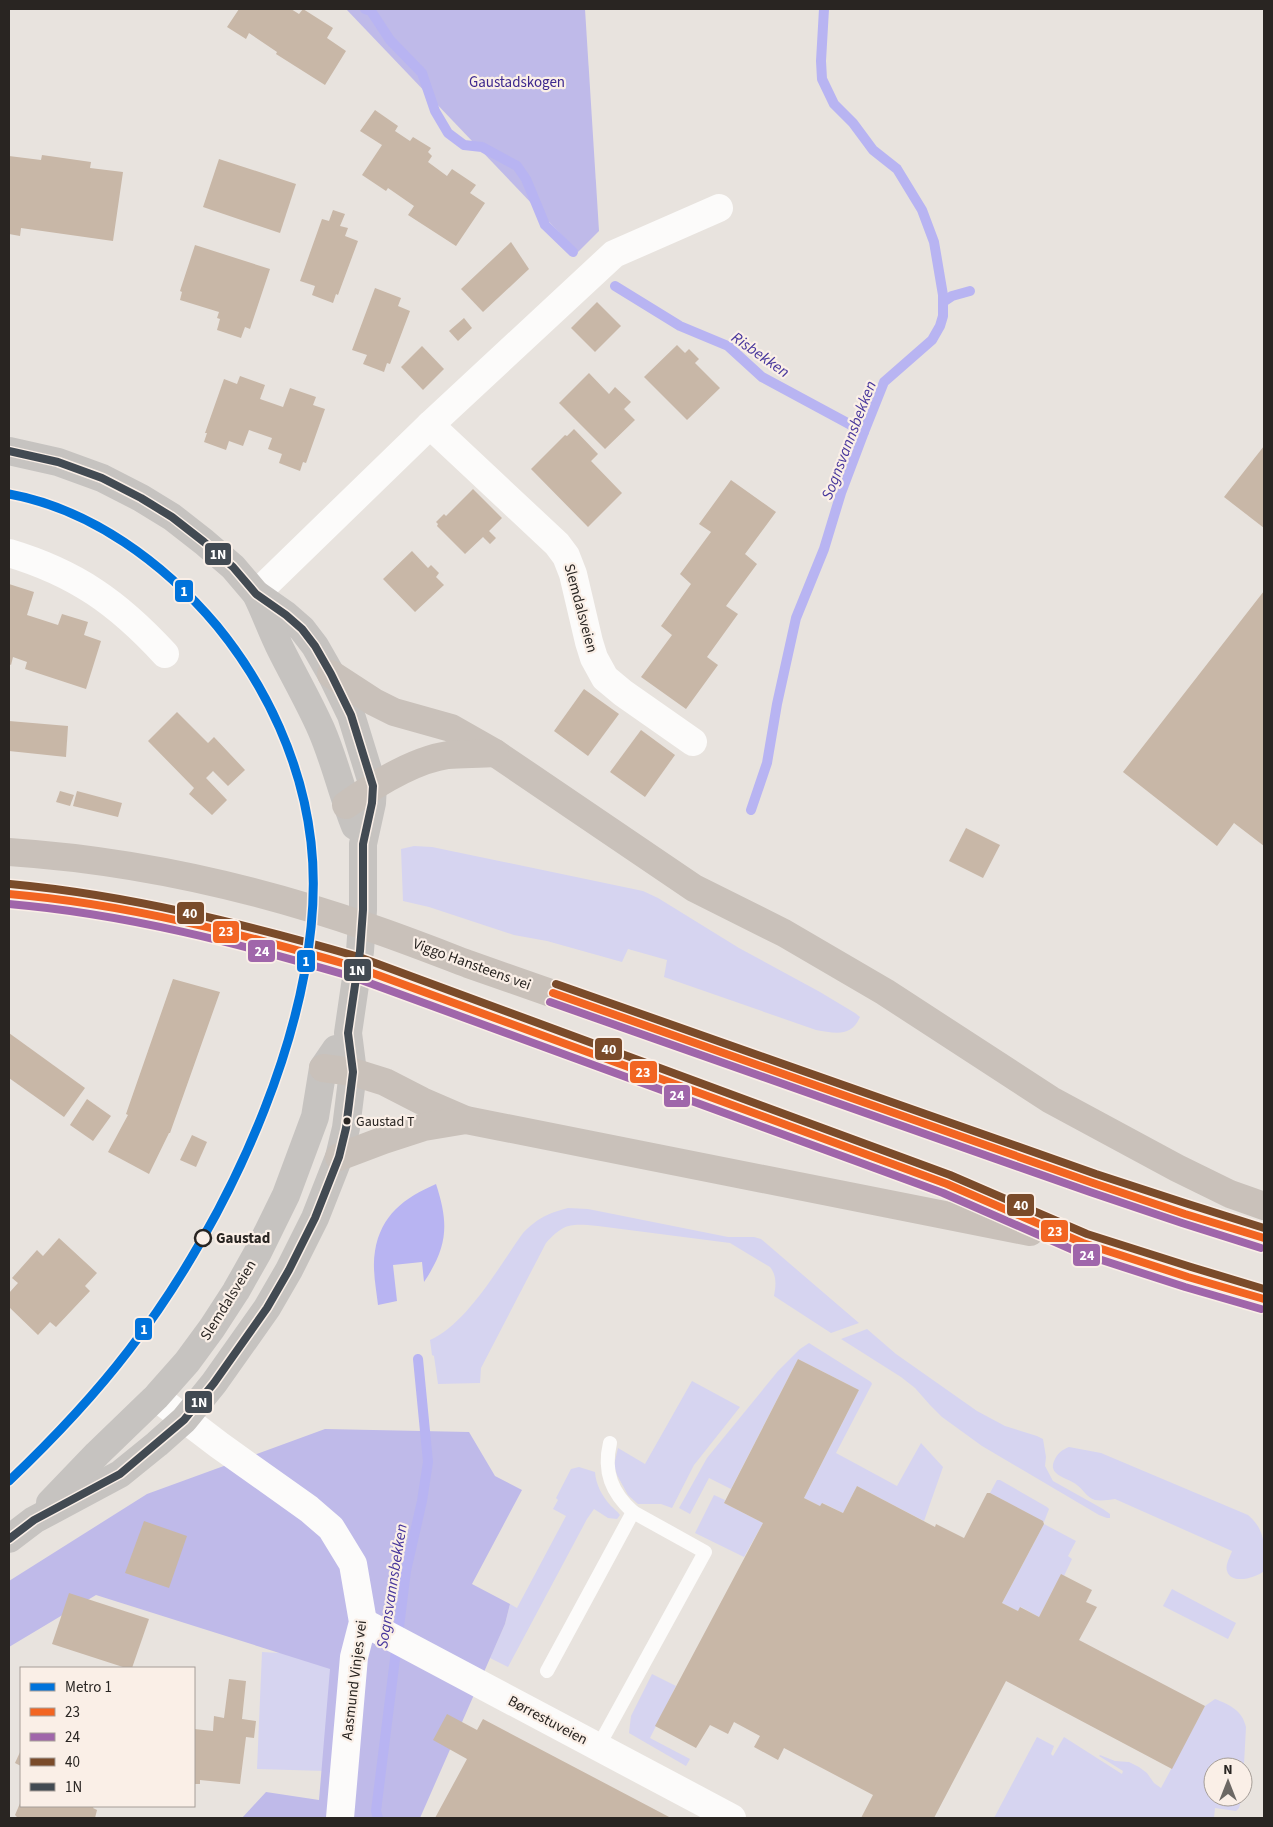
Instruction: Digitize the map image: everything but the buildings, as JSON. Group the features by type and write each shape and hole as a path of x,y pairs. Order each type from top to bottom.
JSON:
{"highway":[{"path":"331,674 374,702 394,712 451,728 495,753 694,888 784,933 885,992 1051,1100 1177,1168 1230,1194 1264,1206"},
{"path":"346,804 373,786 406,769 446,756 495,753"},
{"name":"Viggo Hansteens vei","path":"9,852 104,862 237,888 367,926 468,964 1093,1184 1264,1238"},
{"path":"9,894 92,904 155,916 285,946 356,967 948,1184 1083,1243 1264,1299"},
{"path":"323,1068 353,1072 385,1082 466,1120 1083,1243"},
{"path":"339,1157 424,1127 466,1120"}],"main road":[{"name":"Slemdalsveien","path":"9,451 58,462 102,478 141,498 172,517 204,542 233,567 256,594 302,629 315,646 331,674 351,715 373,786 372,804 363,844 364,882 360,951 349,1022 353,1072 346,1128 339,1157 314,1218 289,1270 267,1308 214,1383 184,1420 120,1474 34,1520 9,1539"},
{"name":"Slemdalsveien","path":"256,594 322,730 336,766 346,804 363,844"},
{"name":"Slemdalsveien","path":"34,1520 97,1454 156,1397 187,1362 236,1291 286,1195 314,1117 323,1068 349,1022"}],"street":[{"path":"256,594 430,425 614,254 719,208"},
{"name":"Slemdalsveien","path":"430,425 557,544 566,556 573,574 592,650 605,678 623,693 693,742"},
{"path":"9,553 54,568 79,581 102,596 143,630 165,654"},
{"name":"Aasmund Vinjes vei","path":"156,1397 184,1420 309,1509 331,1528 354,1564 370,1626 354,1657 340,1818"},
{"name":"Børrestuveien","path":"370,1626 732,1818"}],"lane":[{"path":"598,1747 706,1552 633,1512 620,1500 610,1480 606,1456 610,1443"},
{"path":"547,1671 633,1512"}],"shaded area":[{"path":"414,846 432,847 643,891 658,898 739,948 820,992 860,1017 856,1024 847,1031 835,1033 816,1030 664,977 667,960 628,949 622,962 547,941 514,935 429,907 403,901 401,849"},
{"path":"436,1184 444,1223 442,1246 438,1257 424,1282 422,1262 393,1265 397,1301 378,1305 374,1258 378,1238 383,1227 388,1218 404,1202 424,1189"},
{"path":"568,1208 588,1209 728,1237 754,1237 761,1239 859,1323 831,1333 774,1296 775,1281 770,1267 730,1243 598,1226 575,1225 558,1231 546,1243 481,1368 480,1383 438,1384 430,1340 444,1332 470,1308 523,1233 544,1217"},
{"path":"867,1329 896,1354 977,1411 1005,1426 1043,1439 1046,1457 1045,1466 1053,1481 1103,1509 1110,1514 1110,1518 1099,1515 982,1446 942,1417 915,1388 901,1377 841,1339"},
{"path":"809,1343 872,1384 836,1453 897,1486 921,1443 943,1467 924,1521 857,1486 843,1513 823,1503 820,1506 804,1498 859,1390 798,1359 731,1489 709,1478 690,1514 679,1508 707,1458 778,1371 800,1349"},
{"path":"692,1381 740,1407 694,1465 672,1508 661,1504 638,1504 628,1495 617,1475 614,1465 618,1448 645,1464"},
{"path":"1069,1447 1101,1453 1248,1515 1259,1527 1263,1540 1264,1571 1250,1578 1233,1578 1227,1571 1227,1564 1232,1551 1115,1499 1095,1500 1089,1497 1077,1485 1056,1473 1053,1469 1056,1457"},
{"path":"579,1467 595,1472 602,1494 620,1515 617,1519 608,1518 594,1509 508,1667 490,1658 505,1624 510,1604 517,1608 566,1516 553,1509 558,1500 556,1498 571,1469"},
{"path":"997,1480 1047,1507 1049,1509 1044,1522 990,1493"},
{"path":"714,1495 725,1500 724,1503 763,1523 744,1557 695,1533"},
{"path":"1044,1524 1076,1541 1068,1556 1072,1559 1064,1576 1061,1575 1039,1617 1021,1607 1018,1611 1002,1603"},
{"path":"1172,1589 1236,1623 1228,1639 1163,1606"},
{"path":"262,1652 331,1656 326,1771 257,1769"},
{"path":"652,1674 676,1686 650,1738 690,1759 686,1766 629,1733 631,1716"},
{"path":"1215,1699 1230,1706 1242,1716 1246,1727 1244,1757 1203,1757 1203,1807 1239,1807 1236,1811 1215,1808 1214,1818 994,1818 1037,1737 1054,1746 1051,1754 1053,1756 1064,1737 1122,1774 1123,1771 1099,1756 1115,1761 1129,1762 1147,1773 1154,1783 1161,1788 1205,1706"}],"green space":[{"name":"Gaustadskogen","path":"346,9 585,9 599,231 578,252"},
{"path":"325,1429 469,1432 495,1476 522,1490 472,1584 510,1604 505,1624 420,1818 242,1818 266,1792 319,1800 330,1669 96,1595 9,1647 9,1581 147,1494"}],"waterway":[{"name":"Risbekken","path":"365,9 371,11 390,40 422,73 435,111 448,133 464,145 482,147 517,166 526,179 545,225 573,252"},
{"name":"Sognsvannsbekken","path":"751,810 767,763 777,704 796,618 824,549 841,493 864,432 884,382 932,340 943,316 943,295 934,242 922,210 897,169 873,150 853,123 834,104 822,79 821,61 824,9"},
{"name":"Risbekken","path":"615,286 680,326 728,346 762,377 864,432"},
{"path":"943,302 952,296 970,291"},
{"name":"Sognsvannsbekken","path":"378,1818 376,1811 406,1571 422,1501 428,1462 418,1359"}],"metro line":[{"name":"1","path":"9,494 39,501 69,512 124,542 174,581 217,626 235,650 252,674 266,700 279,727 300,784 311,842 313,906 304,973 288,1041 264,1110 235,1177 202,1240 166,1298 101,1385 72,1418 9,1481"}],"transit line":[{"name":"1N","path":"9,451 58,462 102,478 141,498 172,517 204,542 233,567 256,594 302,629 315,646 331,674 351,715 373,786 372,803 363,844 363,910 360,951 348,1033 353,1072 346,1128 339,1157 315,1218 289,1270 267,1308 214,1383 184,1420 120,1474 34,1520 9,1539"},
{"name":"40","path":"10,884 98,895 186,912 273,933 359,957 950,1175 1087,1234 1264,1289"},
{"name":"23","path":"9,894 97,905 184,922 271,943 356,967 947,1184 1083,1243 1264,1299"},
{"name":"24","path":"9,904 96,915 183,932 353,977 943,1193 1080,1253 1261,1309"},
{"name":"40","path":"556,984 1096,1174 1264,1228"},
{"name":"23","path":"553,993 1093,1183 1264,1238"},
{"name":"24","path":"550,1002 1090,1192 1261,1248"}],"place":[{"name":"Gaustad T","path":"347,1121"},
{"name":"Gaustad","path":"203,1238"}]}
